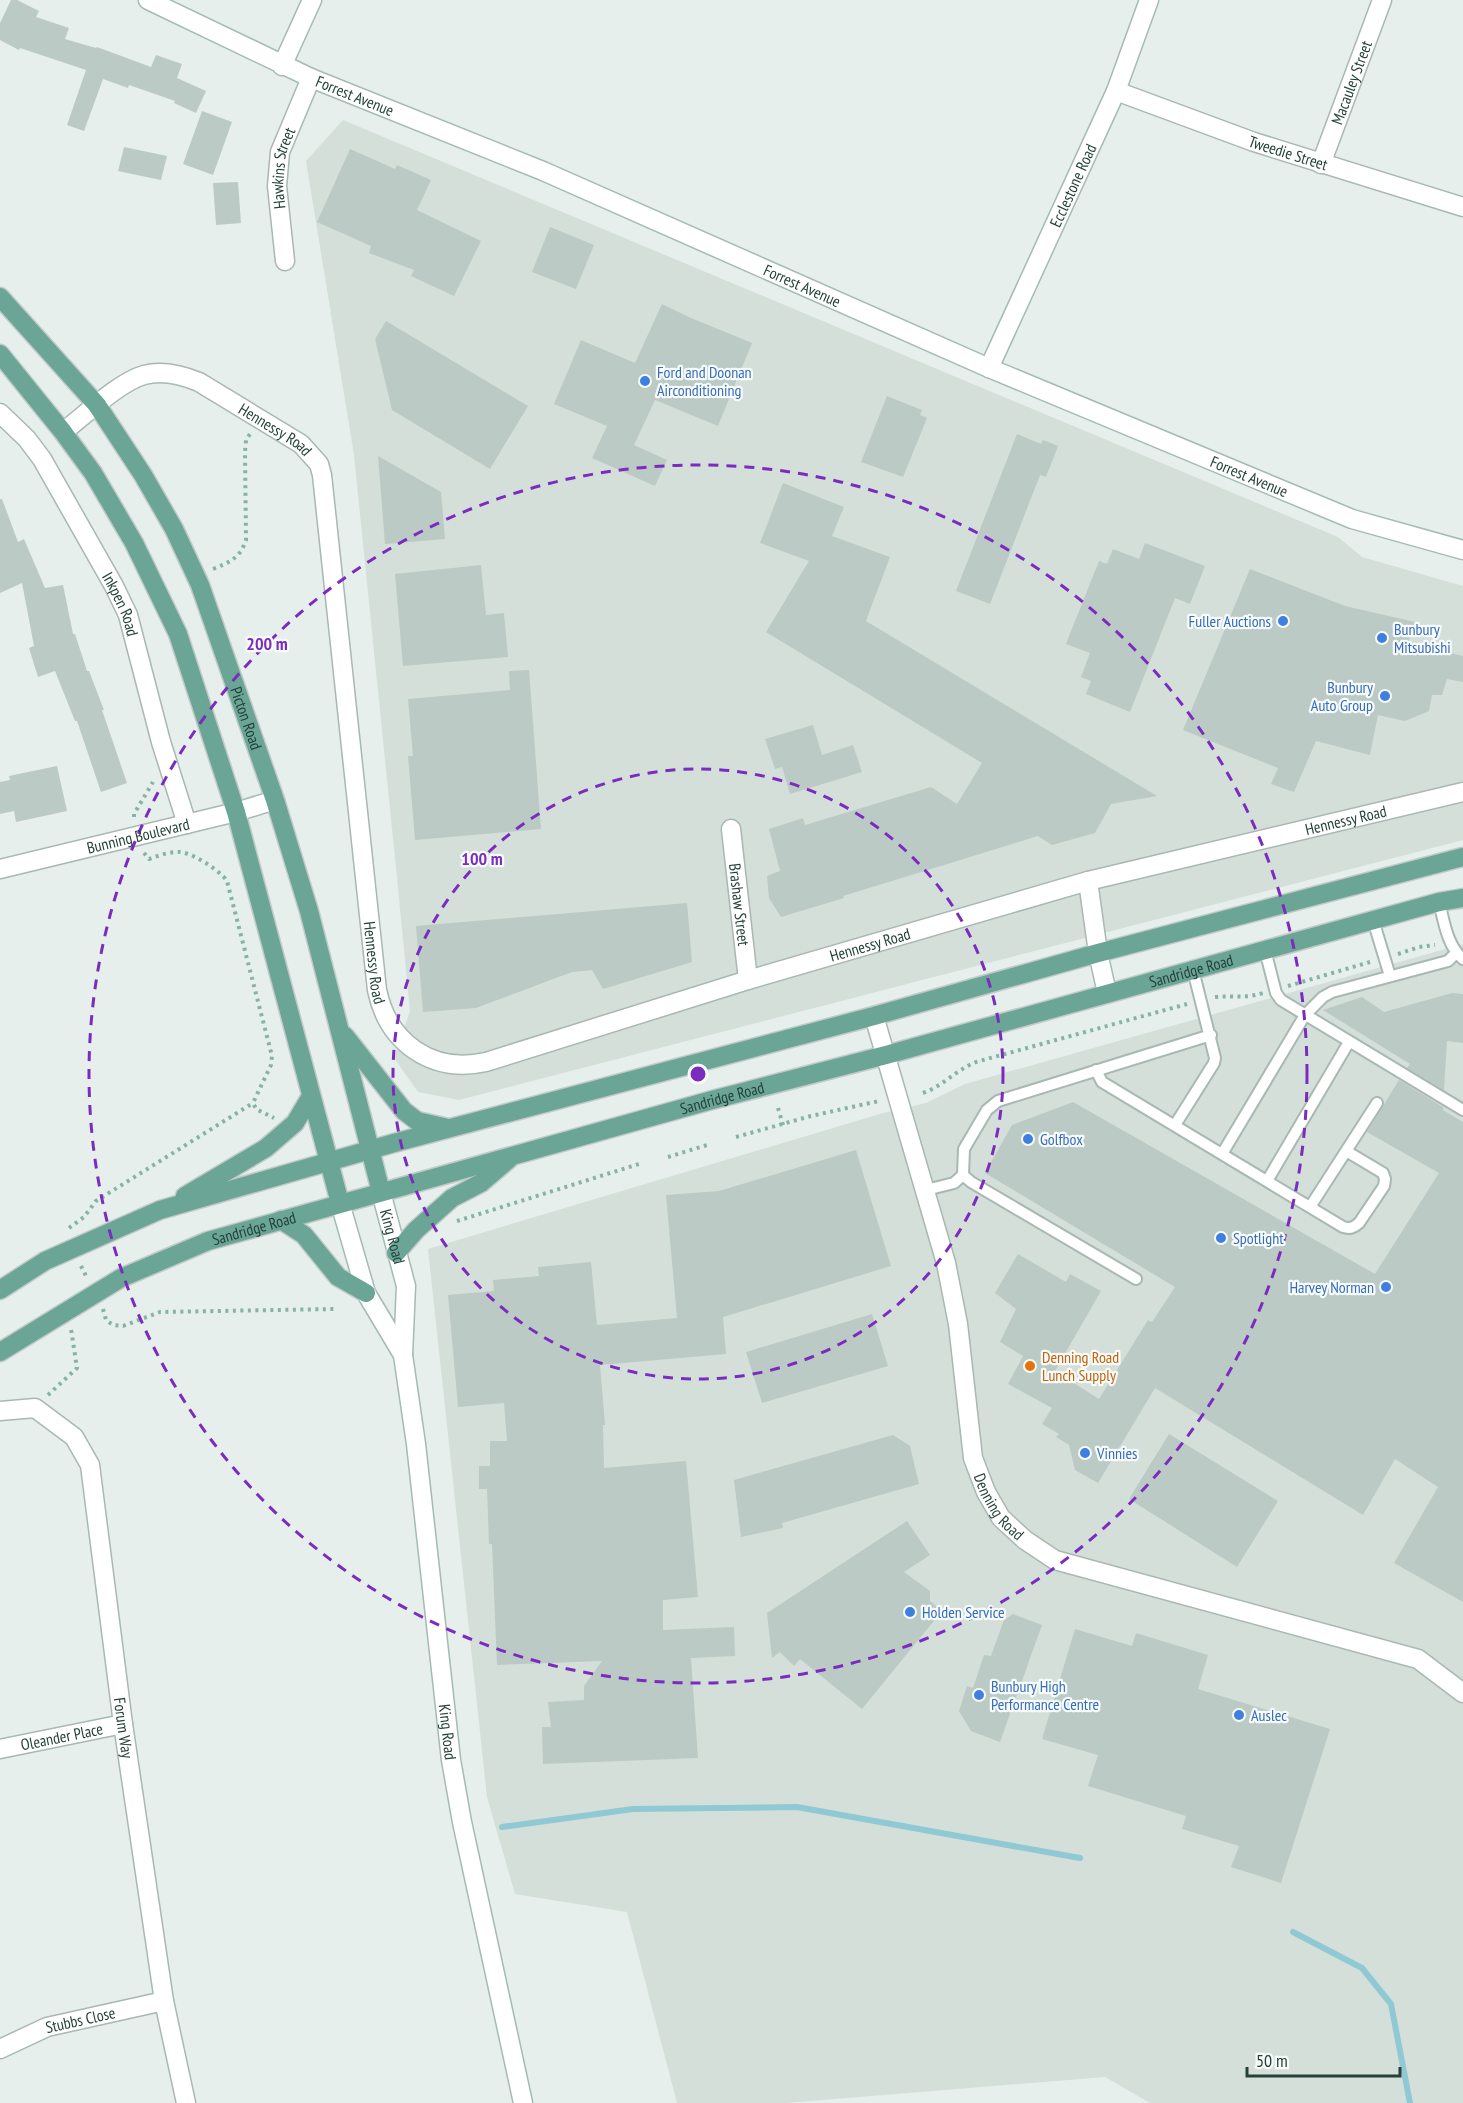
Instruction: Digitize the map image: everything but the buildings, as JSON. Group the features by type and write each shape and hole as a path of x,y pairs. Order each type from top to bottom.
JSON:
{"main road":[{"name":"Picton Road","path":"0,297 97,405 144,475 200,585 275,800 309,911 381,1192"},
{"path":"0,354 93,473 134,543 178,634 236,812 339,1203"},
{"path":"160,1210 370,1149 1463,857"},
{"name":"Sandridge Road","path":"0,1352 121,1278 208,1241 712,1100 886,1055 1439,902 1463,898"},
{"path":"340,1030 404,1111 417,1120 450,1128"},
{"path":"0,1290 45,1261 160,1210 266,1148 295,1123 311,1096"},
{"path":"396,1253 452,1198 481,1183 513,1156"},
{"path":"282,1220 304,1235 338,1277 366,1293"}],"street":[{"name":"Forrest Avenue","path":"148,0 282,66 543,171 988,368 1352,519 1463,550"},
{"path":"282,66 312,0"},
{"name":"Ecclestone Road","path":"988,368 1116,91 1149,0"},
{"name":"Macauley Street","path":"1321,164 1382,0"},
{"name":"Hawkins Street","path":"285,261 277,186 280,152 310,78"},
{"name":"Tweedie Street","path":"1116,91 1254,142 1463,207"},
{"name":"Hennessy Road","path":"63,432 127,383 144,375 183,376 199,382 301,444 319,464 324,487 377,990 385,1015 402,1040 416,1050 446,1064 474,1064 748,980 1088,881 1463,792"},
{"name":"Inkpen Road","path":"0,412 27,439 42,459 114,586 130,624 161,742 187,824"},
{"name":"Bunning Boulevard","path":"0,869 236,812 275,800"},
{"name":"Brashaw Street","path":"731,829 748,980"},
{"path":"1088,881 1098,953 1107,993"},
{"name":"Denning Road","path":"874,1016 946,1263 958,1324 973,1458 986,1492 1001,1518 1025,1540 1055,1560 1418,1659 1463,1693"},
{"name":"King Road","path":"381,1192 406,1286 403,1355 417,1456 451,1760 466,1844 523,2103"},
{"name":"King Road","path":"339,1203 366,1293 403,1355"},
{"path":"0,1411 35,1408"},
{"name":"Forum Way","path":"35,1408 75,1437 90,1465 123,1724 164,2001 186,2103"},
{"name":"Oleander Place","path":"0,1749 123,1724"},
{"name":"Stubbs Close","path":"0,2049 47,2027 164,2001"}],"lane":[{"path":"1222,1154 1305,1015 1326,994 1460,956 1451,944 1439,902"},
{"path":"1373,920 1390,976"},
{"path":"1265,950 1278,997 1463,1110"},
{"path":"1175,1125 1214,1063 1215,1052 1193,970"},
{"path":"926,1190 954,1183 963,1175 964,1149 993,1103 1210,1035"},
{"path":"1267,1181 1349,1042"},
{"path":"1096,1070 1101,1080 1222,1154 1343,1227 1353,1227 1359,1223 1378,1195 1385,1179 1383,1173 1347,1151"},
{"path":"1310,1207 1377,1103"},
{"path":"963,1175 971,1182 1136,1280"}],"path":[{"path":"211,570 235,560 246,540 244,452 246,440 252,430"},
{"path":"135,821 134,814 152,784 153,775"},
{"path":"64,1231 84,1218 96,1201 253,1103 271,1065 272,1056 227,881 223,874 186,852 176,852 149,859 145,856 143,849"},
{"path":"1398,954 1438,944"},
{"path":"1287,986 1373,961"},
{"path":"1215,997 1227,995 1242,998 1263,993"},
{"path":"923,1093 936,1088 961,1068 976,1062 1187,1004"},
{"path":"736,1137 879,1101"},
{"path":"253,1103 256,1109 280,1121"},
{"path":"778,1108 783,1125"},
{"path":"668,1157 707,1145"},
{"path":"452,1222 639,1164"},
{"path":"81,1266 87,1279"},
{"path":"95,1315 103,1308 106,1320 113,1325 123,1326 160,1312 335,1309"},
{"path":"35,1408 77,1368 71,1329 79,1324"}],"shaded area":[{"path":"343,120 1338,537 1362,557 1463,586 1463,840 459,1100 418,1092 394,1058 410,1011 396,868 354,455 306,161"},
{"path":"1463,944 1463,2103 1150,2103 1105,2077 786,2103 677,2103 627,1912 515,1894 487,1797 428,1249 883,1113 926,1103 965,1084"}],"waterway":[{"path":"502,1827 633,1809 797,1807 1080,1858"},
{"path":"1293,1932 1362,1968 1391,2004 1410,2103"}],"place":[{"name":"Ford and Doonan Airconditioning","path":"645,381"},
{"name":"Fuller Auctions","path":"1283,621"},
{"name":"Bunbury Mitsubishi","path":"1382,638"},
{"name":"Bunbury Auto Group","path":"1385,696"},
{"name":"Golfbox","path":"1028,1139"},
{"name":"Spotlight","path":"1221,1238"},
{"name":"Harvey Norman","path":"1386,1287"},
{"name":"Denning Road Lunch Supply","path":"1030,1366"},
{"name":"Vinnies","path":"1085,1453"},
{"name":"Holden Service","path":"910,1612"},
{"name":"Bunbury High Performance Centre","path":"979,1695"},
{"name":"Auslec","path":"1239,1715"}]}
